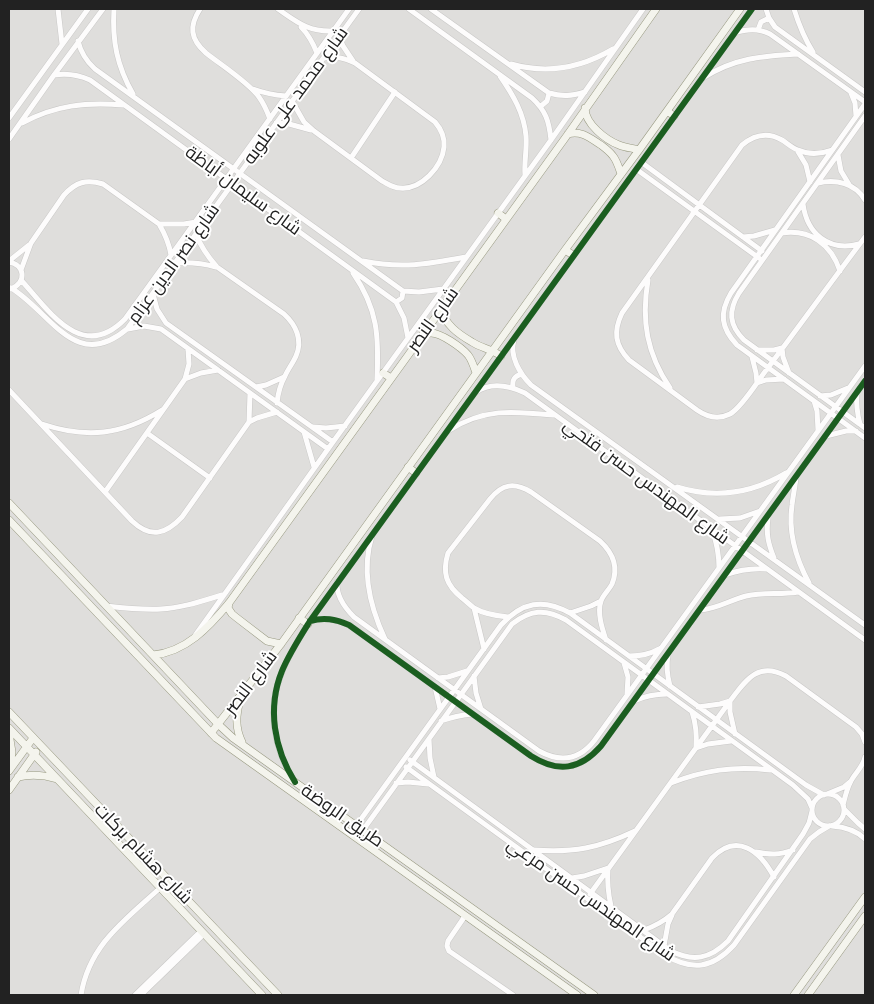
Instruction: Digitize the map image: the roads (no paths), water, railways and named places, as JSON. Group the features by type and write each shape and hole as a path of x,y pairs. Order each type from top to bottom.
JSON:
{"street":[{"path":"58,9 62,44"},
{"path":"80,19 82,9"},
{"path":"9,118 88,9"},
{"path":"9,140 78,41 103,9"},
{"path":"114,9 113,26 119,63 134,97"},
{"path":"200,9 193,25 195,41 200,48 252,88 266,108 270,119"},
{"path":"278,9 300,24 316,30 333,31"},
{"name":"شارع محمد على علوبه","path":"226,179 349,9"},
{"name":"شارع محمد على علوبه","path":"233,184 359,9"},
{"path":"409,9 541,106 546,116 551,140"},
{"path":"431,9 549,93 560,96 585,92"},
{"path":"190,641 551,140 643,9"},
{"name":"شارع النصر","path":"153,655 168,652 190,641 210,625 229,603 568,134 656,9"},
{"name":"شارع النصر","path":"211,733 281,644 740,9"},
{"path":"295,782 285,766 276,740 274,701 278,682 285,664 309,622 752,9"},
{"path":"766,9 775,27 865,92"},
{"path":"794,9 802,33 814,55"},
{"path":"758,30 761,22 769,18"},
{"path":"300,24 313,43 317,53"},
{"path":"734,34 750,29 770,34 865,103 756,256 726,301 723,310 726,330 738,345 865,438"},
{"path":"339,36 348,55 355,63"},
{"name":"شارع سليمان أباظة","path":"78,41 80,50 89,64 403,291"},
{"path":"505,63 534,69 562,68 590,61 615,47"},
{"path":"701,80 723,67 748,59 798,54"},
{"path":"292,101 304,122 314,131 391,186 400,188 420,184 434,170 443,154 444,146 444,137 435,122 355,63 345,58 334,56 324,58"},
{"path":"496,72 513,96 524,122 526,136 525,175"},
{"name":"شارع سليمان أباظة","path":"54,75 72,74 90,80 396,302"},
{"path":"855,85 865,86"},
{"path":"252,88 269,94 286,96"},
{"path":"849,91 855,103 856,117"},
{"path":"351,158 395,92"},
{"path":"541,106 547,101 549,93"},
{"path":"19,103 30,110"},
{"path":"20,124 38,115 80,104 124,105"},
{"path":"586,108 585,115 594,128 620,146 639,150"},
{"path":"667,111 674,116"},
{"path":"863,426 744,340 734,326 732,309 734,300 865,116"},
{"path":"276,124 295,125 314,131"},
{"path":"568,134 574,132 582,134 590,137 602,146 614,156 621,174"},
{"path":"832,150 819,154 804,152 773,136 760,135 747,140 622,313 616,333 622,353 704,415 722,417 730,414 737,409 773,362 865,237"},
{"path":"797,150 806,165 810,182"},
{"path":"838,154 841,171 850,186"},
{"path":"641,162 767,254"},
{"path":"636,169 762,260"},
{"name":"شارع نصر الدين عزام","path":"21,280 70,331 89,337 109,333 125,320 226,179"},
{"path":"817,184 834,181 842,182 857,191 865,200"},
{"path":"21,270 31,243 64,195 78,184 86,182 103,184 159,224 169,244 170,257 175,263 203,263 217,268 284,314 296,327 299,345 298,354 284,376 277,403"},
{"name":"شارع نصر الدين عزام","path":"10,289 30,302 60,332 69,338 89,344 100,344 110,341 127,329 233,184"},
{"path":"802,204 808,223 832,254 840,271"},
{"path":"498,213 506,219"},
{"path":"159,224 178,225 196,222"},
{"path":"743,237 775,230"},
{"path":"782,233 801,233 839,246 850,247 860,244"},
{"path":"196,234 205,252 217,268"},
{"path":"9,261 31,243"},
{"path":"565,250 573,256"},
{"path":"361,261 413,266 467,256"},
{"path":"9,261 17,264 21,270 22,277 18,285 10,289"},
{"path":"350,268 370,302 375,321 378,340 377,381"},
{"path":"648,277 644,318 647,338 653,358 673,393"},
{"path":"408,338 404,318 396,302 402,298 403,291 419,292 443,289"},
{"path":"153,294 157,309 166,323 333,442"},
{"path":"442,308 442,314 452,327 472,342 501,356"},
{"path":"161,329 162,324 166,323"},
{"path":"127,329 144,326 161,329 328,449"},
{"path":"423,334 437,334 463,350 469,356 476,373"},
{"name":"شارع المهندس حسن فتحي","path":"515,336 512,345 517,365 531,385 865,625"},
{"path":"105,492 185,379 189,364 188,348"},
{"path":"756,350 782,348"},
{"path":"782,348 785,365 789,373"},
{"path":"752,356 757,382"},
{"path":"337,582 339,597 354,617 539,751 547,756 556,758 565,758 582,753 589,748 865,366"},
{"path":"185,379 201,373 218,370"},
{"path":"383,373 391,378"},
{"path":"513,388 512,383 514,379 522,374"},
{"path":"256,387 271,384 284,376"},
{"path":"757,382 784,379"},
{"path":"299,618 309,622 324,618 332,619 349,625 543,764 555,767 569,767 582,763 593,756 601,746 865,381"},
{"name":"شارع المهندس حسن فتحي","path":"470,397 479,390 502,386 525,393 865,640"},
{"path":"820,396 836,393 850,387"},
{"path":"9,390 138,527 152,532 168,530 182,517 249,422 277,412"},
{"path":"857,392 857,412 863,426"},
{"path":"249,422 250,393"},
{"path":"814,401 819,421 818,431"},
{"path":"41,424 77,433 105,432 130,426 149,418 165,408"},
{"path":"440,439 459,424 494,413 518,412 554,415"},
{"path":"309,426 326,428 345,426"},
{"path":"304,431 314,468"},
{"path":"825,437 840,432 856,431"},
{"path":"147,433 210,478"},
{"path":"408,467 416,473"},
{"path":"672,485 706,493 724,494 758,487 789,472"},
{"path":"797,476 792,505 792,539 802,571 811,585"},
{"path":"508,617 485,613 474,608 452,588 447,580 445,562 448,554 496,492 504,487 513,486 522,487 531,492 600,541 613,556 615,576 601,601 600,614 606,640"},
{"name":"طريق الروضة","path":"9,503 219,725 243,745 594,995"},
{"path":"719,519 740,518 761,511"},
{"path":"768,516 766,530 768,545 774,558"},
{"name":"طريق الروضة","path":"9,520 169,690 230,750 577,995"},
{"path":"275,523 283,528"},
{"path":"712,529 719,556 718,569"},
{"path":"374,531 368,548 368,586 371,604 385,640"},
{"path":"725,576 738,570 752,568 767,569"},
{"path":"700,610 716,608 757,594 788,594 798,592"},
{"path":"106,606 142,610 162,609 182,606 223,595"},
{"path":"570,613 601,601"},
{"path":"229,603 228,608 237,618 267,641 281,644"},
{"path":"360,828 401,763 501,625 515,611 533,604 543,604 552,605 570,613 806,785 826,795 835,796 858,824 865,829"},
{"path":"474,608 484,649"},
{"path":"360,828 396,783 512,624 528,614 548,612 566,620 801,792 808,799 819,824 852,829 865,840"},
{"path":"628,656 651,654 662,648"},
{"path":"669,653 667,676 670,687"},
{"path":"624,662 628,677 627,696"},
{"path":"587,898 730,701 752,675 770,670 786,676 856,727 862,734 865,742"},
{"path":"438,678 468,671"},
{"path":"474,676 476,693 482,710"},
{"path":"169,690 177,681"},
{"path":"435,687 440,709"},
{"path":"243,745 236,723 237,711 246,689"},
{"path":"634,701 644,696 667,694"},
{"path":"698,707 730,701"},
{"path":"730,701 735,734"},
{"name":"شارع هشام بركات","path":"9,712 278,995"},
{"path":"692,712 696,723 696,748"},
{"path":"441,721 451,717 473,714"},
{"name":"شارع هشام بركات","path":"9,728 262,995"},
{"path":"9,733 12,752 9,771"},
{"path":"9,771 33,738"},
{"path":"429,738 434,778"},
{"path":"696,748 732,741"},
{"path":"9,790 41,746"},
{"name":"شارع المهندس حسن مرعي","path":"406,757 671,951 680,956 691,958 711,954 728,941 793,850 809,823 812,809"},
{"path":"812,809 818,797 844,787 851,781 860,769 865,757"},
{"name":"شارع المهندس حسن مرعي","path":"401,763 676,961 688,965 714,962 725,955 734,946 810,839 830,826"},
{"path":"670,783 690,776 730,768 772,770"},
{"path":"18,777 42,775 58,780"},
{"path":"830,826 840,821 851,781"},
{"path":"396,783 419,782 430,784"},
{"path":"533,850 576,850 616,840 635,831"},
{"path":"803,834 810,839"},
{"path":"644,930 654,927 672,914 719,851 737,845 768,855 781,854 793,850"},
{"path":"756,852 774,877"},
{"path":"144,871 152,863"},
{"path":"572,878 608,868"},
{"path":"608,868 607,887 611,906"},
{"path":"427,889 432,886 432,880"},
{"path":"81,995 89,966 108,936 160,888"},
{"path":"448,904 448,898 454,895"},
{"path":"794,995 865,897"},
{"path":"664,946 672,914"},
{"path":"464,916 448,942 449,951 513,995"},
{"path":"808,995 865,916"},
{"path":"135,995 203,933"},
{"path":"141,995 203,933"},
{"path":"247,979 255,970"}]}
